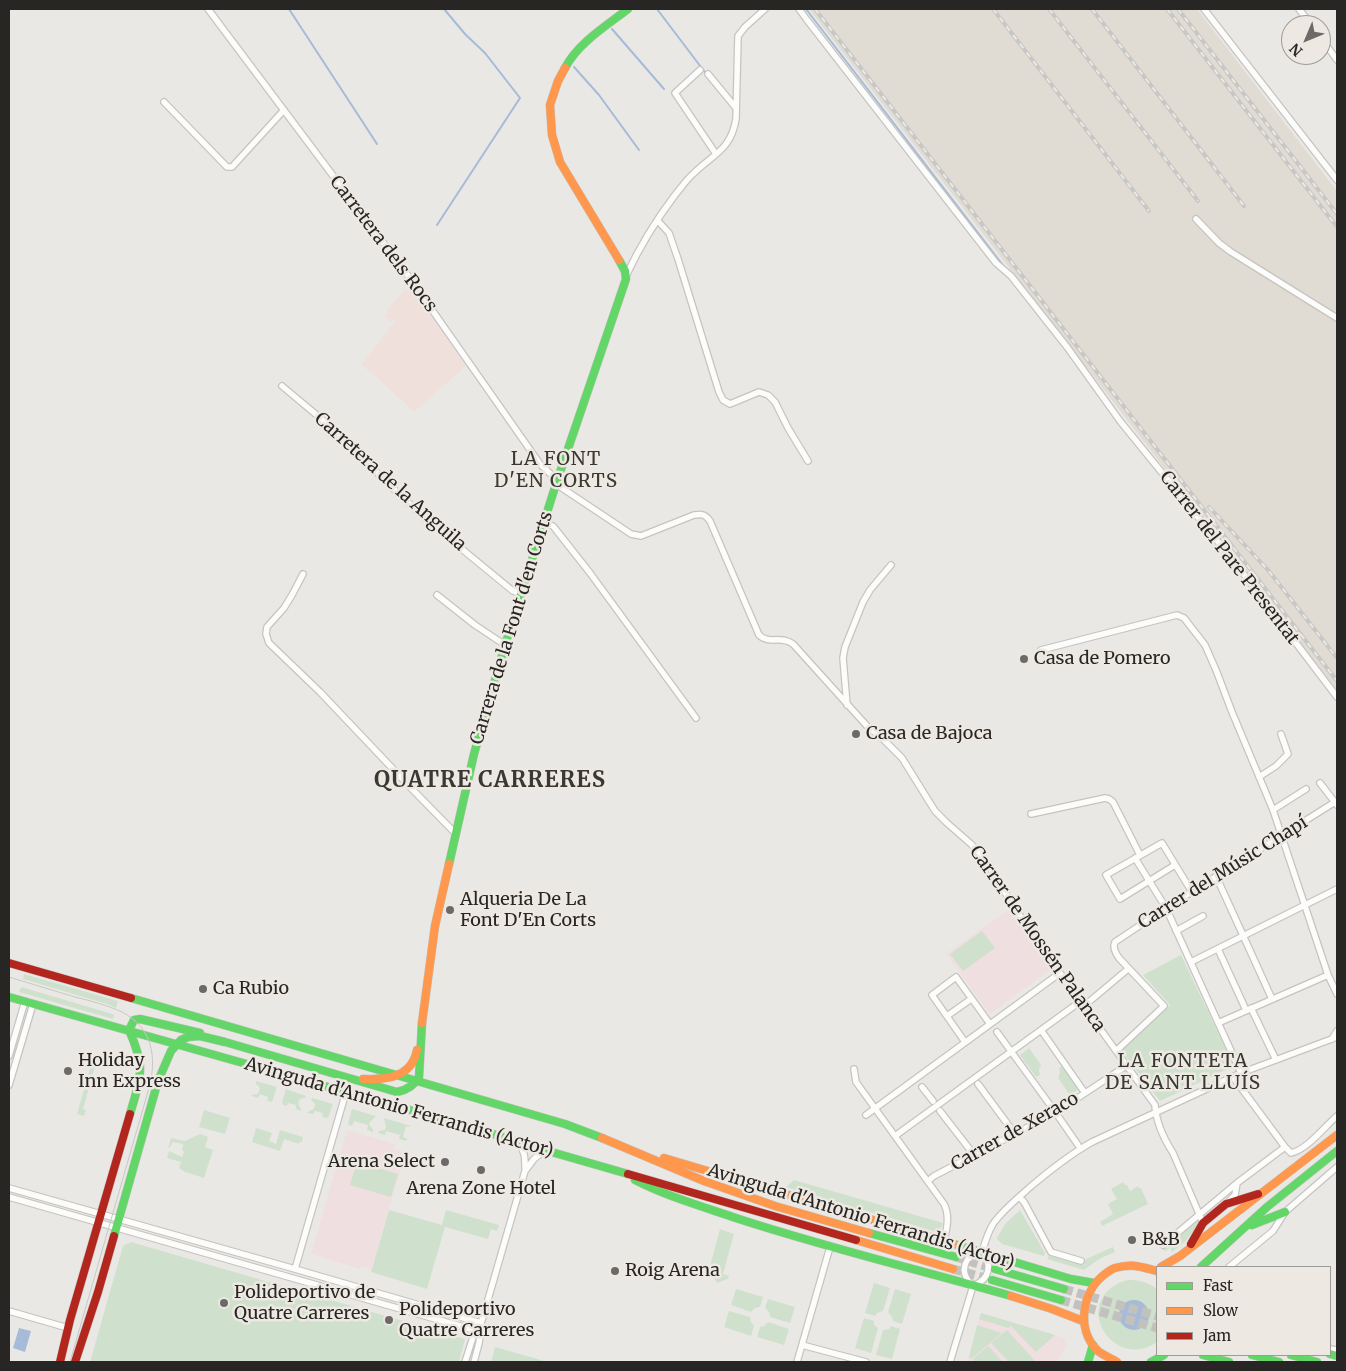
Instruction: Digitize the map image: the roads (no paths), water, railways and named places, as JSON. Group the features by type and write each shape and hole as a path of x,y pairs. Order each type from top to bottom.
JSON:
{"main road":[{"path":"626,276 622,264 560,162 552,135 550,105 558,81 570,58 589,39 628,9"},
{"name":"Carrera de la Font d'en Corts","path":"422,1034 435,926 441,893 474,754 521,594 626,276"},
{"name":"Avinguda d'Antonio Ferrandis (Actor)","path":"9,963 565,1124 628,1148 704,1181 775,1206 956,1257"},
{"name":"Avinguda d'Antonio Ferrandis (Actor)","path":"9,997 484,1131 953,1269"},
{"name":"Avinguda d'Antonio Ferrandis (Actor)","path":"128,1030 134,1020 140,1019 206,1035 225,1042"},
{"path":"60,1362 68,1328 102,1218 140,1076 141,1059 128,1030"},
{"path":"395,1075 408,1068 415,1061 422,1034"},
{"path":"417,1081 420,1072 422,1034"},
{"name":"Avinguda d'Antonio Ferrandis (Actor)","path":"176,1044 181,1039 189,1036 198,1036 225,1042 397,1092 406,1090 417,1081"},
{"path":"76,1362 118,1224 158,1080 165,1060 176,1044"},
{"name":"Avinguda d'Antonio Ferrandis (Actor)","path":"349,1078 367,1080 395,1075"},
{"path":"1163,1266 1180,1256 1337,1135"},
{"name":"Avinguda d'Antonio Ferrandis (Actor)","path":"628,1148 1072,1279 1094,1283"},
{"path":"1202,1266 1267,1207 1337,1151"},
{"name":"Avinguda d'Antonio Ferrandis (Actor)","path":"622,1172 645,1185 737,1218 830,1247 1062,1312 1083,1321"},
{"path":"1180,1256 1191,1243 1203,1223 1226,1204 1264,1192"},
{"path":"1246,1227 1286,1212"},
{"path":"1117,1362 1105,1356 1088,1338 1083,1321 1085,1301 1094,1283 1107,1272 1123,1266 1140,1265 1156,1269"},
{"name":"Avinguda d'Antonio Ferrandis (Actor)","path":"995,1269 1064,1289"},
{"name":"Avinguda d'Antonio Ferrandis (Actor)","path":"992,1280 1061,1300"},
{"path":"1088,1362 1093,1345"},
{"path":"1151,1362 1162,1356"},
{"path":"1207,1356 1229,1362"},
{"path":"1256,1356 1279,1362"},
{"path":"1295,1356 1317,1362"}],"street":[{"name":"Carretera dels Rocs","path":"208,9 414,284 540,464 557,482"},
{"path":"626,276 675,196 692,175 728,143 733,134 736,119 738,36 765,9"},
{"name":"Carrer del Pare Presentat","path":"799,9 996,263 1011,276 1067,347 1120,421 1236,564 1337,697"},
{"path":"1204,9 1337,180"},
{"path":"700,70 675,93 716,154"},
{"path":"708,74 736,108"},
{"path":"164,102 226,167 232,168 284,110"},
{"path":"1196,220 1231,252 1337,318"},
{"path":"658,221 669,233 672,241 718,392 723,400 730,404 759,392 768,395 775,402 808,461"},
{"name":"Carretera de la Anguila","path":"282,386 331,427 363,457 382,479 429,522 513,591 521,594"},
{"name":"Carrer de Mossén Palanca","path":"557,482 631,534 641,536 694,515 702,514 706,516 710,521 759,635 766,640 782,639 790,642 868,726 902,758 935,811 971,844 985,860 1012,904 1155,1105 1155,1114 1203,1223"},
{"path":"544,523 553,526 590,572 696,718"},
{"path":"848,704 843,658 845,646 863,602 870,590 891,566"},
{"path":"303,574 284,608 267,627 266,634 269,643 320,692 456,834"},
{"path":"437,595 475,625 506,645"},
{"path":"1041,650 1177,615 1184,618 1205,645 1273,810 1328,975 1337,994"},
{"path":"1259,777 1276,766 1288,754 1281,734"},
{"path":"1320,783 1336,804"},
{"path":"1273,810 1306,789"},
{"path":"1031,814 1105,798 1113,802 1149,882 1166,908 1241,1073"},
{"name":"Carrer del Músic Chapí","path":"1128,969 1114,950 1113,945 1115,942 1281,835 1336,804"},
{"path":"1176,865 1120,900 1106,875 1162,843 1176,865 1192,892"},
{"path":"1216,876 1272,999"},
{"path":"1191,962 1337,889"},
{"path":"1176,932 1203,916"},
{"path":"1218,949 1276,1060"},
{"path":"895,1136 1041,1030 1083,1004 1128,969 1164,1006 1116,1051"},
{"path":"866,1115 1060,973"},
{"path":"1218,1023 1328,975"},
{"path":"966,1042 932,995 956,977 990,1024"},
{"path":"947,1016 972,999"},
{"path":"9,1056 29,1003"},
{"path":"9,1084 29,1003"},
{"path":"1041,1030 1085,1093"},
{"path":"950,1362 973,1286 985,1278 988,1270 987,1260 982,1252 988,1233 1002,1213 1019,1197 1080,1148 1241,1073 1334,1038 1337,1030"},
{"path":"997,1032 1053,1109"},
{"name":"Carrer de Xeraco","path":"928,1181 934,1176 1045,1118 1126,1066"},
{"path":"854,1069 856,1082 947,1209 948,1222 944,1241"},
{"path":"1233,1077 1285,1147 1291,1152 1297,1151 1322,1132 1337,1116"},
{"path":"978,1084 1012,1130"},
{"path":"922,1087 933,1101"},
{"path":"295,1269 346,1092"},
{"path":"940,1111 971,1151"},
{"path":"1058,1116 1078,1145"},
{"path":"518,1142 525,1156 526,1171"},
{"path":"1163,1245 1285,1147"},
{"path":"465,1362 481,1323 526,1171 534,1158 544,1150"},
{"path":"1230,1266 1273,1232 1286,1212 1337,1167"},
{"path":"1226,1204 1235,1195 1238,1183"},
{"path":"9,1188 118,1224 478,1332"},
{"path":"9,1196 102,1218 107,1224 118,1224 295,1269 481,1323"},
{"path":"1019,1197 1024,1202 1051,1252 1081,1261"},
{"path":"797,1362 830,1247"},
{"path":"973,1286 967,1280 964,1268 970,1257 982,1252"},
{"path":"9,1311 68,1328"},
{"path":"474,1362 478,1332"},
{"path":"802,1344 866,1362"}],"water":[{"path":"1134,1300 1145,1304 1149,1315 1145,1326 1134,1330 1123,1326 1119,1315 1123,1304"},
{"path":"19,1328 31,1331 25,1352 13,1348"}],"waterway":[{"path":"289,9 377,144"},
{"path":"437,225 520,98 485,53 465,34 444,9"},
{"path":"657,9 707,75"},
{"path":"806,9 1002,264"},
{"path":"612,29 664,89"},
{"path":"574,67 599,95 639,150"}],"tunnel":[{"path":"956,1257 995,1269"},
{"path":"953,1269 992,1280"},
{"path":"1064,1289 1156,1316"},
{"path":"1061,1300 1156,1328"}],"tram line":[{"path":"9,977 99,1003 122,1012 140,1026 146,1035 152,1055 153,1066 149,1088 70,1362"}],"railway":[{"path":"815,9 1337,681"},
{"path":"993,9 1149,211"},
{"path":"1049,9 1198,201"},
{"path":"1092,9 1244,206"},
{"path":"1167,9 1337,227"},
{"path":"1178,9 1337,214"},
{"path":"1209,507 1268,570 1337,658"}],"place":[{"name":"Casa de Pomero","path":"1024,659"},
{"name":"Casa de Bajoca","path":"856,734"},
{"name":"Alqueria De La Font D'En Corts","path":"450,910"},
{"name":"Ca Rubio","path":"203,989"},
{"name":"Holiday Inn Express","path":"68,1071"},
{"name":"Arena Select","path":"445,1162"},
{"name":"Arena Zone Hotel","path":"481,1170"},
{"name":"B&B","path":"1132,1240"},
{"name":"Roig Arena","path":"615,1271"},
{"name":"Polideportivo de Quatre Carreres","path":"224,1303"},
{"name":"Polideportivo Quatre Carreres","path":"389,1320"}],"district":[{"name":"LA FONT D'EN CORTS","path":"556,471"},
{"name":"QUATRE CARRERES","path":"490,781"},
{"name":"LA FONTETA DE SANT LLUÍS","path":"1183,1073"}]}
